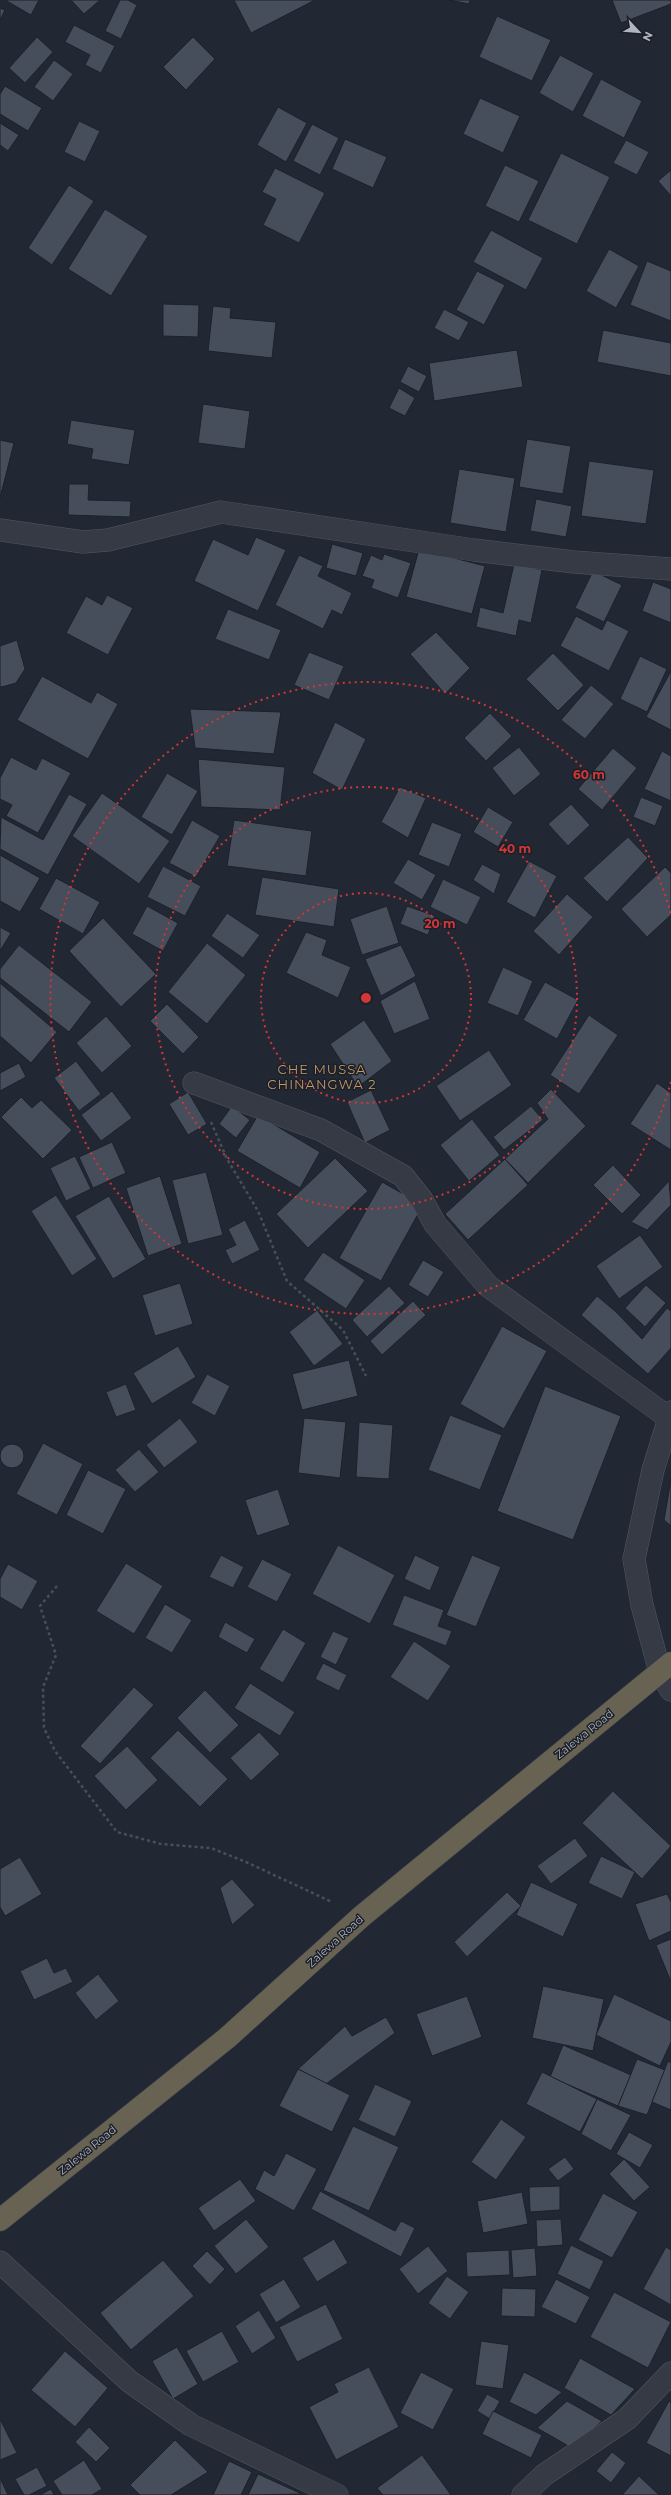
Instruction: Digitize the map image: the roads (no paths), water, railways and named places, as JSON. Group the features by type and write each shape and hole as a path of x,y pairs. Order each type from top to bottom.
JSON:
{"highway":[{"name":"Zalewa Road","path":"0,2220 227,2038 362,1916 667,1675"}],"street":[{"path":"0,530 83,542 108,540 221,512 482,551 574,562 671,569"},
{"path":"194,1083 321,1130 403,1176 422,1200 435,1224 488,1286 670,1415 654,1470 634,1559 642,1604 667,1675"},
{"path":"0,2262 129,2381 192,2425 337,2495"},
{"path":"522,2495 544,2475 627,2419 671,2373"}],"district":[{"name":"CHE MUSSA CHINANGWA 2","path":"322,1076"}]}
